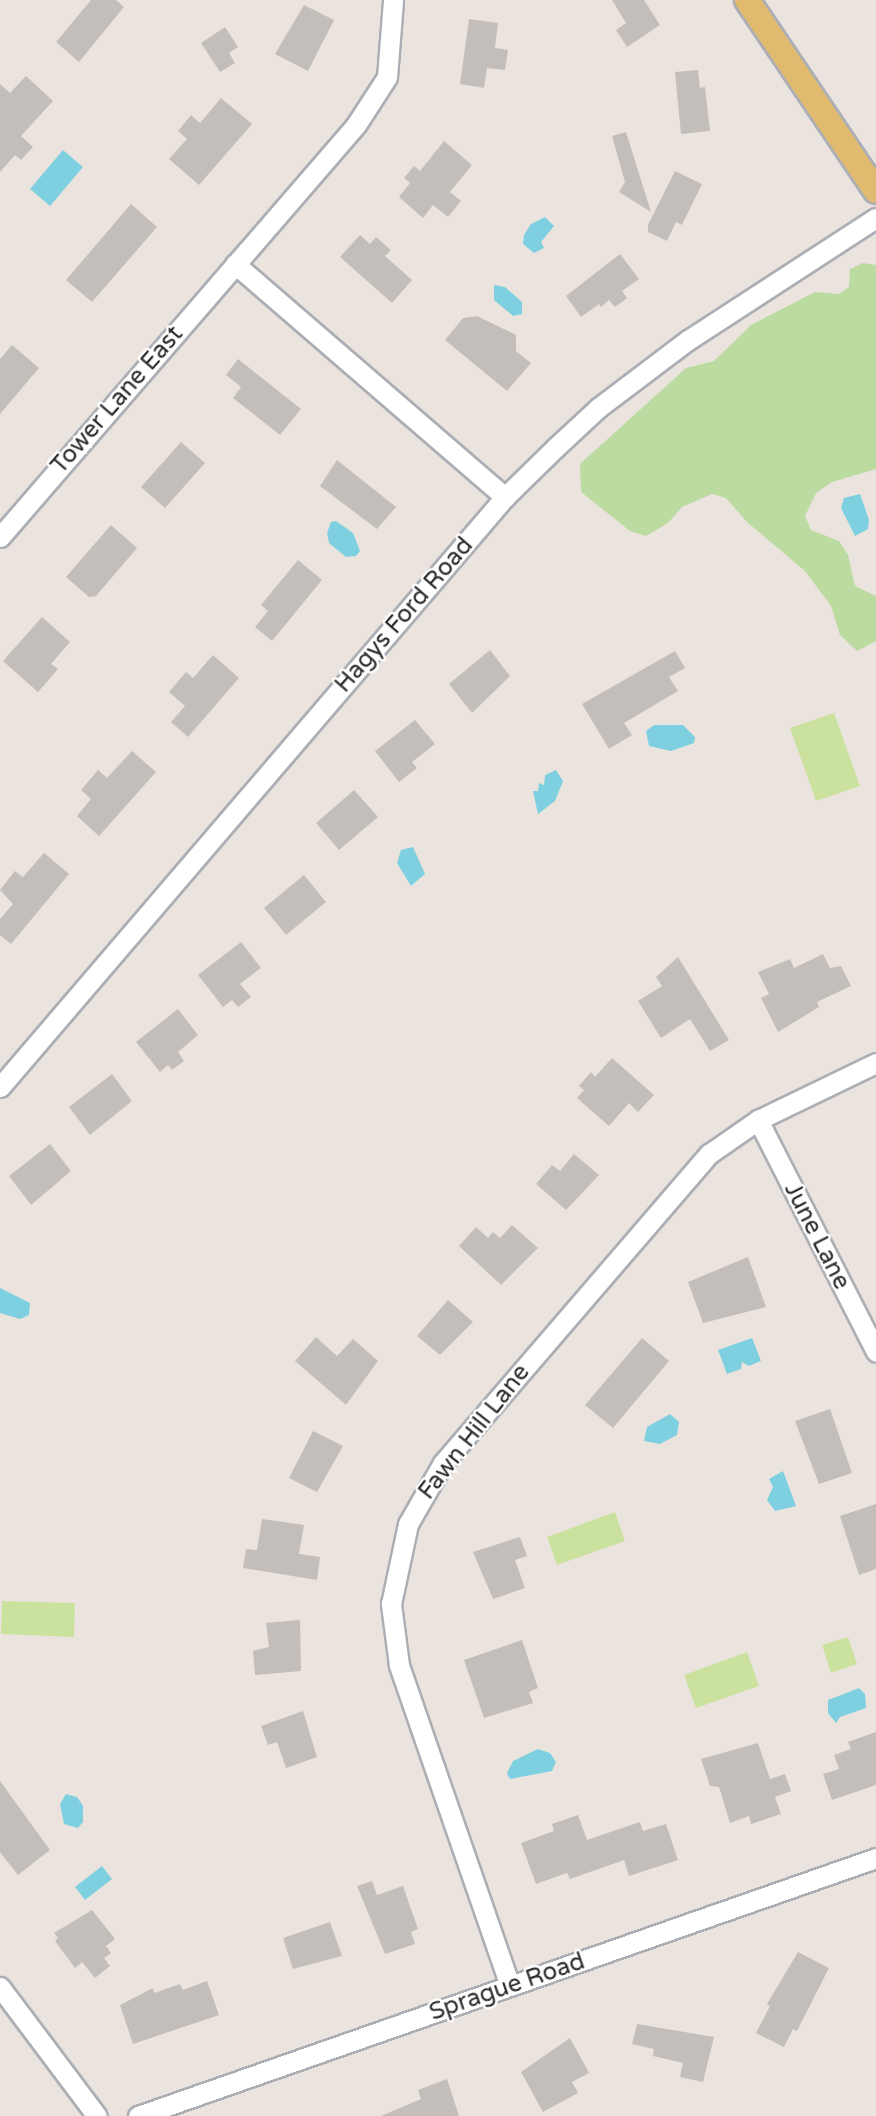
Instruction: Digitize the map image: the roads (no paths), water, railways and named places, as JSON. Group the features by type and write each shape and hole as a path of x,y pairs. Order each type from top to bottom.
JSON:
{"main road":[{"path":"747,0 876,191"}],"street":[{"name":"Tower Lane East","path":"0,537 356,125 387,77 393,0"},
{"name":"Hagys Ford Road","path":"0,1087 505,497 597,408 640,374 876,218"},
{"path":"234,264 505,497"},
{"name":"Fawn Hill Lane","path":"510,1986 398,1665 391,1604 400,1548 418,1501 443,1463 693,1171 725,1141 758,1121 876,1063"},
{"name":"June Lane","path":"758,1121 873,1340"},
{"name":"Sprague Road","path":"138,2116 876,1858"},
{"path":"0,1987 97,2116"}],"water":[{"path":"63,150 83,167 50,206 30,189"},
{"path":"545,217 554,226 541,242 544,248 534,253 523,244 524,235 531,224"},
{"path":"494,285 505,287 522,302 522,314 513,316 494,300"},
{"path":"860,494 869,520 868,529 855,536 841,508 844,498"},
{"path":"336,521 353,533 360,551 356,556 346,557 329,543 327,533 331,522"},
{"path":"654,725 683,725 695,737 694,743 671,751 649,746 646,731"},
{"path":"556,770 563,781 555,801 538,814 533,791 538,791 539,783 544,785 545,775"},
{"path":"413,847 425,874 411,886 397,863 401,850"},
{"path":"0,1288 30,1303 29,1315 20,1319 0,1313"},
{"path":"752,1338 761,1361 749,1366 742,1362 741,1369 727,1374 718,1350"},
{"path":"670,1414 679,1422 677,1435 660,1444 644,1441 647,1427"},
{"path":"783,1471 796,1506 775,1511 767,1500 773,1487 769,1479"},
{"path":"859,1688 865,1694 866,1708 840,1717 836,1723 828,1713 828,1700"},
{"path":"538,1749 550,1753 556,1762 552,1771 510,1779 507,1773 513,1761"},
{"path":"66,1794 77,1797 83,1806 83,1822 78,1828 64,1824 60,1804"},
{"path":"102,1866 112,1879 85,1900 75,1887"}]}
